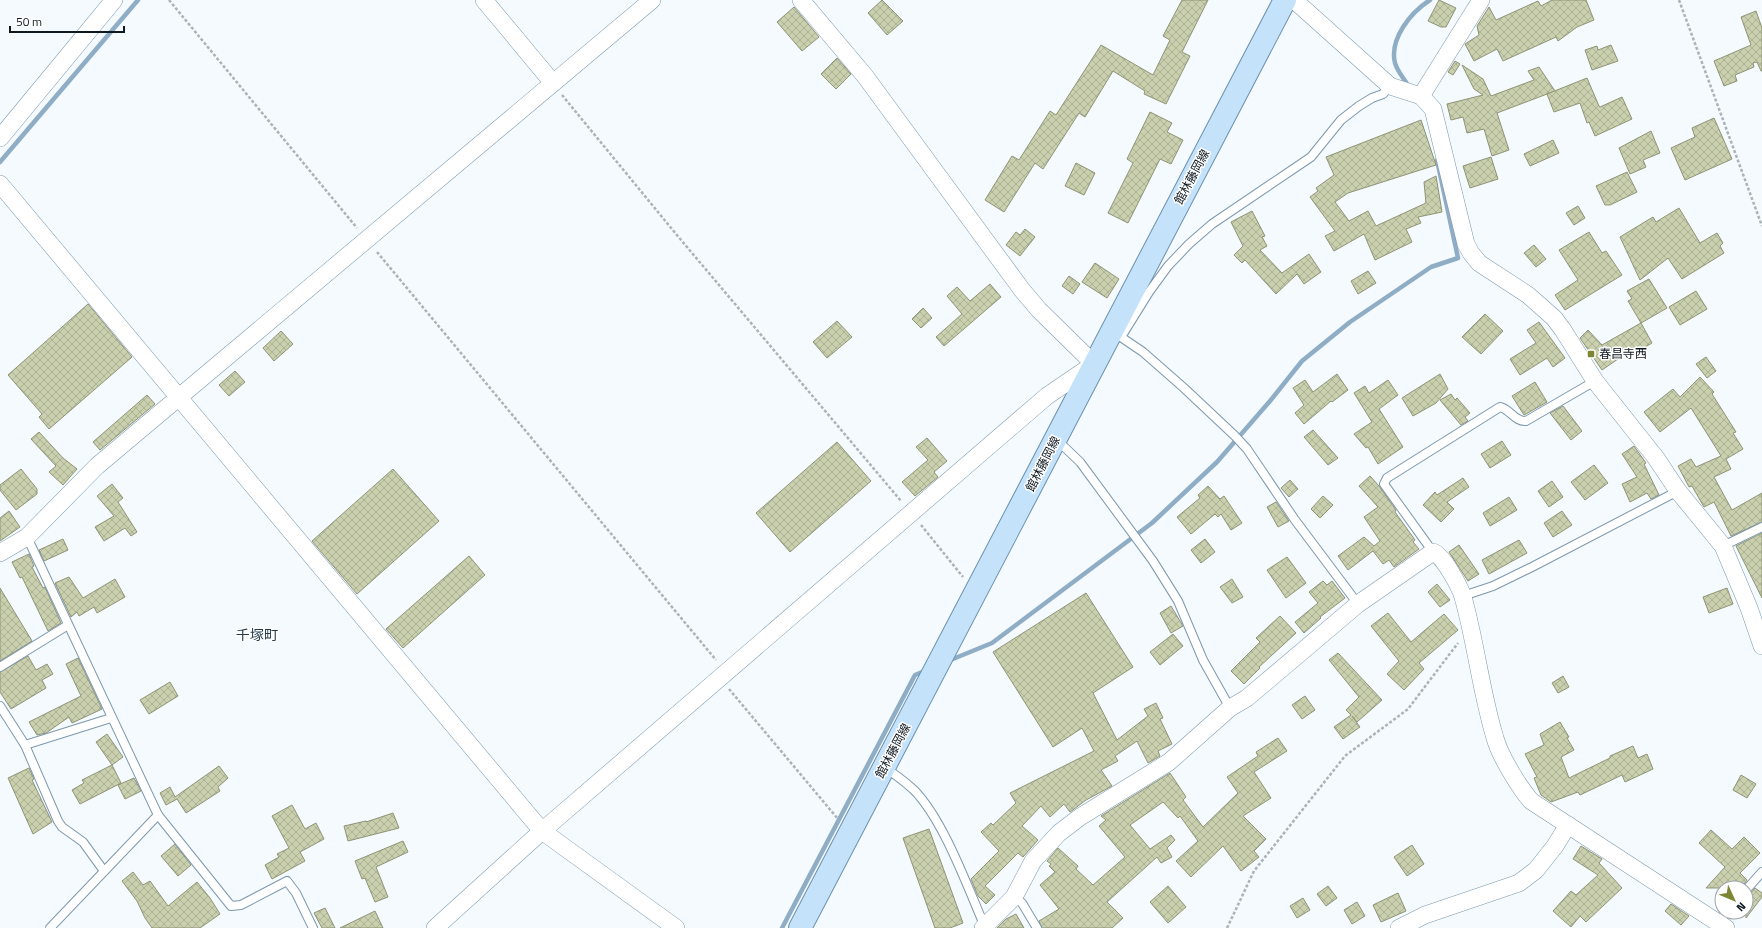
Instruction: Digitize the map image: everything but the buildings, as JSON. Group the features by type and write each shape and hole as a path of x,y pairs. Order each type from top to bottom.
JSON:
{"main road":[{"name":"館林藤岡線","path":"800,928 1094,364 1116,334 1285,0"}],"street":[{"path":"0,138 114,0"},
{"path":"484,0 553,83"},
{"path":"0,553 27,537 97,466 652,0"},
{"path":"435,928 542,831 1047,396 1094,364 1039,310 1022,290 865,76 801,0"},
{"path":"1294,0 1390,86 1421,96 1433,109 1464,236 1471,253 1479,263 1528,295 1554,318 1564,330 1595,381 1656,458 1678,491 1723,546 1762,646"},
{"path":"1421,96 1473,2"},
{"path":"0,184 542,831 676,928"},
{"path":"984,927 1014,897 1033,861 1059,833 1080,817 1169,762 1230,708 1247,698 1358,604 1433,552 1439,556 1449,570 1463,596 1495,739 1524,792 1531,801 1724,921"},
{"path":"1398,928 1425,915 1519,883 1536,870 1556,846 1568,825"}],"lane":[{"path":"1358,604 1295,520 1247,450 1235,436 1155,362 1116,334 1168,266 1189,244 1212,224 1311,157 1341,120 1366,102 1383,94 1390,86"},
{"path":"1433,552 1384,484 1387,478 1500,407 1504,408 1519,420 1526,421 1595,381"},
{"path":"1056,439 1080,462 1153,561 1178,601 1203,660 1230,708"},
{"path":"1463,596 1493,586 1526,570 1678,491"},
{"path":"1723,546 1762,527"},
{"path":"27,537 158,815 231,906 241,905 287,881 296,893 313,928"},
{"path":"0,667 68,625"},
{"path":"0,706 25,745 58,821 62,827 83,842 104,871"},
{"path":"25,745 111,718"},
{"path":"884,767 914,790 925,804 942,833 984,927"},
{"path":"50,928 158,815"},
{"path":"1754,881 1762,872"},
{"path":"1014,897 1022,903 1037,928"}],"path":[{"path":"169,0 723,675 850,833"},
{"path":"1679,0 1762,226"},
{"path":"553,83 680,240 912,513 976,592"},
{"path":"1227,928 1254,871 1345,756 1408,709 1470,627"}],"waterway":[{"path":"0,162 138,0"},
{"path":"1409,87 1396,66 1394,54 1395,45 1398,36 1409,19 1430,0"},
{"path":"948,661 992,643 1152,523 1217,462 1270,401 1302,361 1350,322 1431,267 1458,258 1437,160"},
{"path":"782,928 915,675 927,670"}],"place":[{"name":"春昌寺西","path":"1591,354"}],"district":[{"name":"千塚町","path":"257,635"}]}
